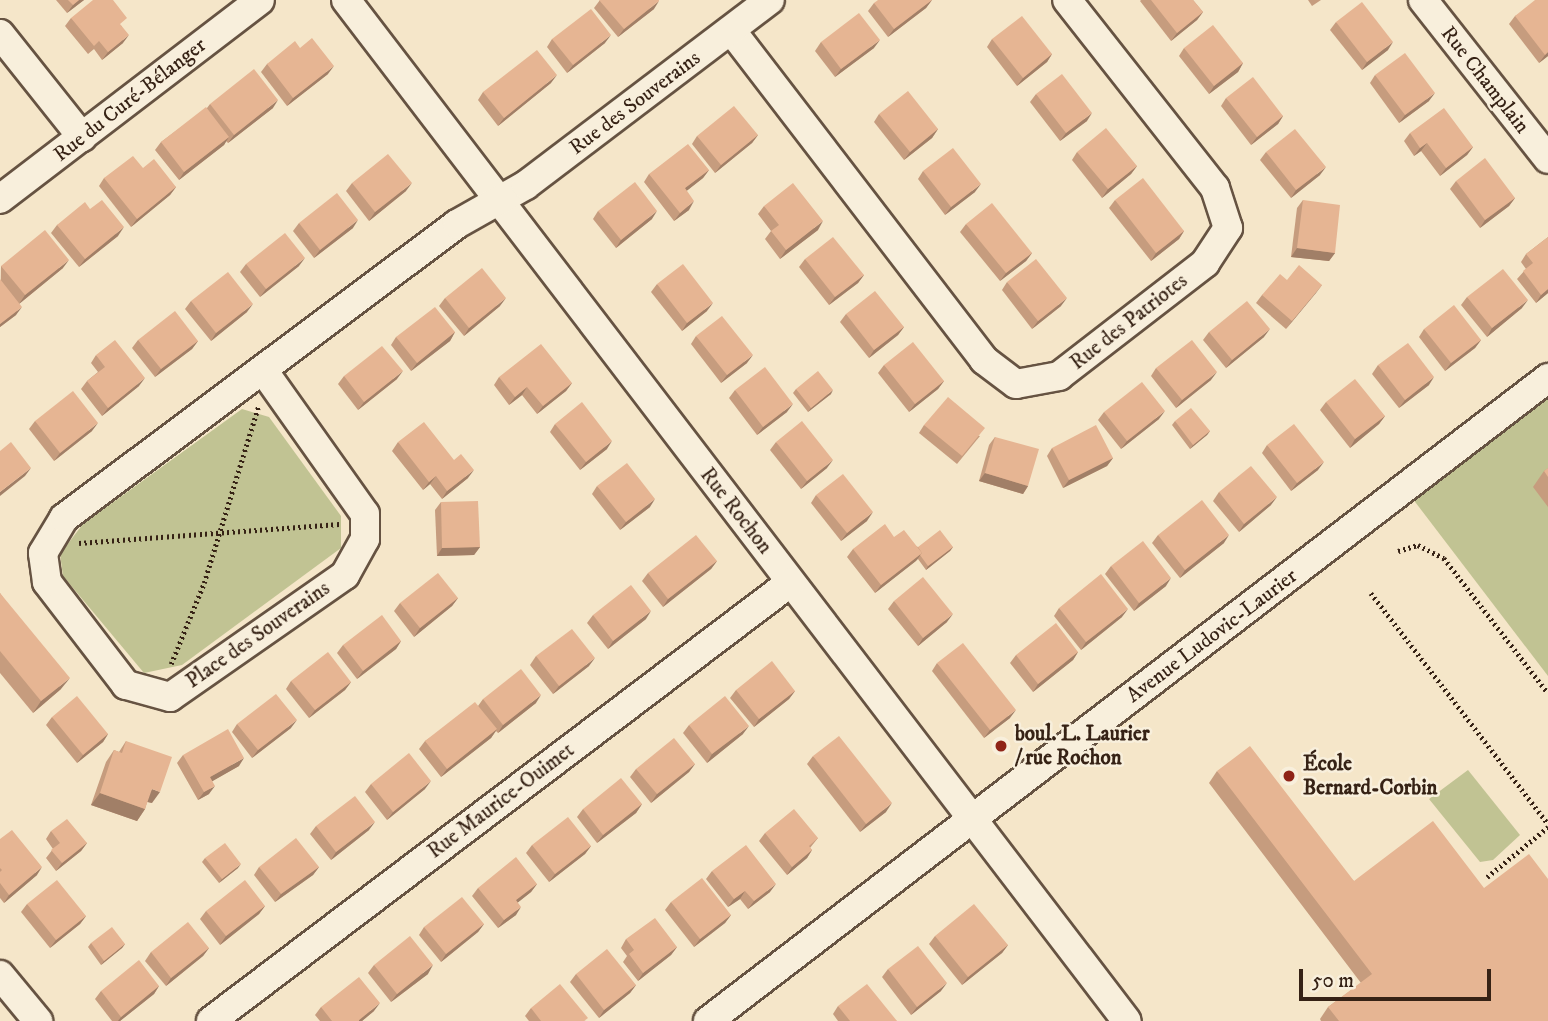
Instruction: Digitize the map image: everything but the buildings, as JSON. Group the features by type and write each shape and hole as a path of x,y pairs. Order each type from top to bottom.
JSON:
{"street":[{"name":"Rue du Curé-Bélanger","path":"0,200 260,0"},
{"name":"Rue Rochon","path":"345,0 1127,1021"},
{"name":"Rue des Souverains","path":"263,370 495,199 526,185 770,0"},
{"name":"Rue des Patriotes","path":"731,30 984,360 1016,384 1059,376 1205,263 1228,228 1215,188 1067,0"},
{"name":"Rue Champlain","path":"1423,0 1548,159"},
{"path":"0,34 82,137"},
{"path":"263,370 365,514 365,522"},
{"name":"Place des Souverains","path":"263,370 64,518 43,553 47,582 126,685 170,697 345,575 365,539 365,522"},
{"name":"Avenue Ludovic-Laurier","path":"708,1021 1548,378"},
{"name":"Rue Maurice-Ouimet","path":"211,1021 791,582"},
{"path":"0,975 38,1021"}],"path":[{"path":"159,694 219,534 262,393 263,370"},
{"path":"48,546 365,522"},
{"path":"1398,551 1418,545 1444,558 1548,693"},
{"path":"1371,593 1548,825 1488,877"}],"green space":[{"path":"1548,378 1548,676 1406,490"},
{"path":"242,409 269,417 341,516 341,548 182,665 144,673 63,576 60,554 83,524"},
{"path":"1468,770 1520,835 1493,860 1480,862 1429,799"}],"place":[{"name":"boul. L. Laurier / rue Rochon","path":"1001,746"},
{"name":"École Bernard-Corbin","path":"1289,776"}]}
